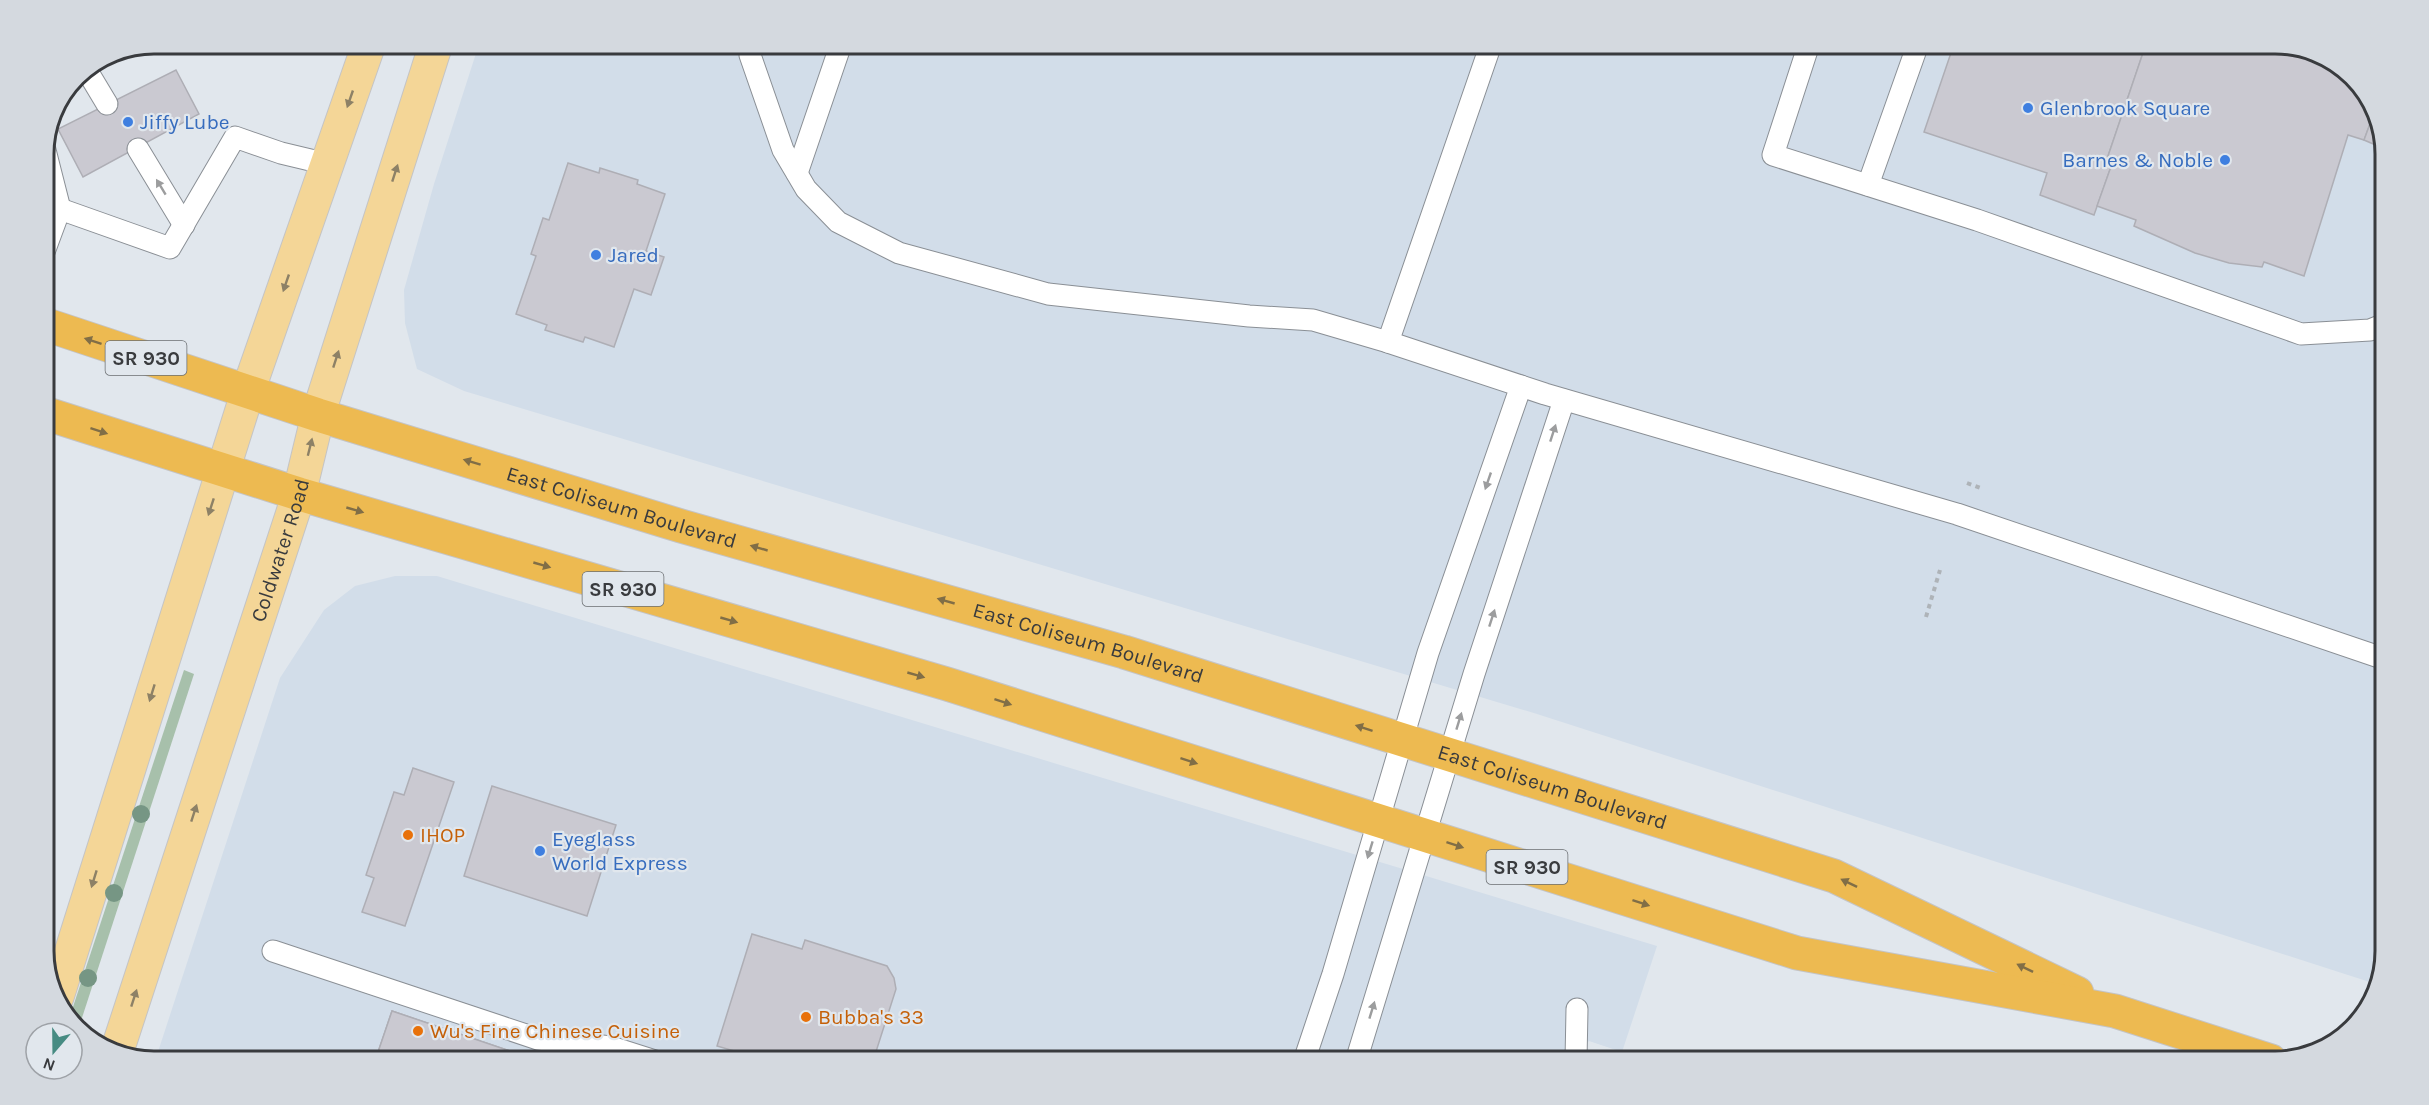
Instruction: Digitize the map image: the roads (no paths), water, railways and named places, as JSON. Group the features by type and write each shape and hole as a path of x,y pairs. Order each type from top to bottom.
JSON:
{"highway":[{"name":"East Coliseum Boulevard","path":"54,327 318,415 681,525 1124,652 1834,876 2115,1011 2221,1051"},
{"name":"East Coliseum Boulevard","path":"54,416 299,494 947,684 1797,953 2115,1011"}],"main road":[{"path":"60,986 222,470 366,54"},
{"name":"Coldwater Road","path":"119,1044 299,494 318,415 433,54"}],"lane":[{"path":"750,54 783,150 806,189 838,222 867,238 909,256 1048,294 1249,316 1313,320 1388,342 1564,400 1957,514 2375,656"},
{"path":"797,173 839,54"},
{"path":"1388,342 1488,54"},
{"path":"1806,54 1773,155 1977,220 2301,334 2375,328"},
{"path":"1868,185 1914,54"},
{"path":"91,77 107,104"},
{"path":"60,208 170,248 235,137 281,153 327,164"},
{"path":"138,149 184,225"},
{"path":"54,185 60,208 54,224"},
{"path":"1307,1051 1432,642 1521,386"},
{"path":"1359,1051 1474,674 1564,400"},
{"path":"273,951 538,1039 611,1047 623,1051"},
{"path":"1576,1008 1576,1051"}],"place":[{"name":"Glenbrook Square","path":"2028,108"},
{"name":"Jiffy Lube","path":"128,122"},
{"name":"Barnes & Noble","path":"2225,160"},
{"name":"Jared","path":"596,255"},
{"name":"IHOP","path":"408,835"},
{"name":"Eyeglass World Express","path":"540,851"},
{"name":"Bubba's 33","path":"806,1017"},
{"name":"Wu's Fine Chinese Cuisine","path":"418,1031"}]}
